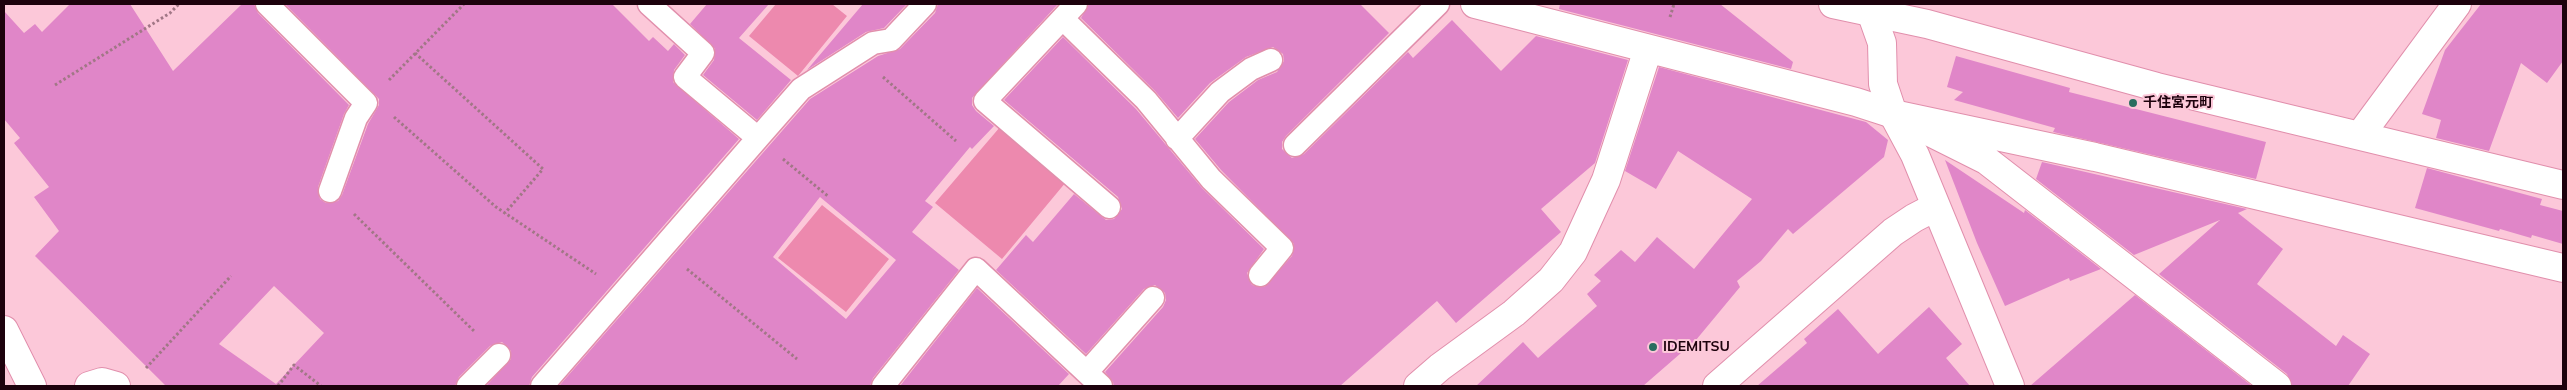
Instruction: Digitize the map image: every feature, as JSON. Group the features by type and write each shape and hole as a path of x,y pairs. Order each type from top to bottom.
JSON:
{"main road":[{"path":"1475,4 1856,102 1893,114 2114,161 2563,268"},
{"path":"1833,4 1871,8 2157,87 2361,134 2563,185"},
{"path":"2361,134 2457,4"},
{"path":"1871,8 1882,43 1884,84 1893,114 1915,155 2010,386"},
{"path":"1418,386 1440,367 1514,313 1551,280 1572,252 1606,180 1648,49"},
{"path":"1893,114 1986,160 2278,386"},
{"path":"1717,386 1893,232 1935,207"},
{"path":"4,330 32,386"},
{"path":"88,386 102,382 116,386"}],"lane":[{"path":"267,4 369,100 356,118 330,192"},
{"path":"649,4 702,53 685,77 758,138"},
{"path":"542,386 801,89 873,43 891,40 925,4"},
{"path":"1295,145 1438,4"},
{"path":"1109,207 985,101 1069,11 1211,179 1282,248 1260,275"},
{"path":"1176,139 1220,92 1251,69 1271,60"},
{"path":"883,386 976,269 1094,379 1153,298"},
{"path":"468,386 499,355"}],"path":[{"path":"55,85 170,13 179,4"},
{"path":"464,4 369,100 505,212 623,293"},
{"path":"415,53 542,169 505,212"},
{"path":"857,54 956,141"},
{"path":"758,138 829,197"},
{"path":"330,192 499,355"},
{"path":"662,249 797,359"},
{"path":"141,372 231,276"},
{"path":"278,386 294,365 321,386"}],"shaded area":[{"path":"776,4 832,4 847,16 798,76 749,36"},
{"path":"1000,127 1066,182 1002,259 935,203"},
{"path":"822,205 889,259 846,312 778,258"}],"building":[{"path":"70,4 130,4 173,71 242,4 254,4 258,13 349,105 318,187 320,199 326,203 338,201 342,195 368,124 379,105 379,99 285,4 612,4 649,41 653,37 668,51 674,44 685,55 674,70 673,82 739,139 532,377 529,386 486,386 511,359 511,351 502,342 490,346 459,377 455,386 166,386 35,256 59,231 34,197 49,187 14,143 20,138 4,119 4,11 24,33 35,24 42,32","holes":["274,286 324,333 276,384 219,344"]},
{"path":"707,4 769,4 739,38 791,80 757,120 703,75 714,60 715,49 690,24"},
{"path":"863,4 907,4 884,28 866,32 807,70"},
{"path":"938,4 1058,4 972,98 972,105 976,111 994,126 972,149 970,147 925,201 933,207 912,232 959,270 873,378 870,386 559,386 810,99 878,56 900,49 935,13","holes":["820,197 896,260 846,319 773,257"]},
{"path":"1089,4 1360,4 1389,33 1286,136 1282,142 1282,149 1292,158 1304,154 1408,52 1413,58 1452,20 1501,71 1536,36 1628,60 1595,163 1541,209 1561,232 1456,323 1437,301 1340,386 1114,386 1105,372 1163,307 1166,300 1165,293 1155,285 1144,289 1086,354 996,270 1026,235 1033,242 1074,194 1106,220 1114,219 1122,209 1118,197 1004,100 1063,37 1136,109 1202,188 1264,249 1247,273 1252,285 1264,287 1292,256 1294,244 1221,170 1195,139 1229,102 1258,80 1277,72 1284,61 1283,54 1273,47 1246,57 1210,83 1178,118 1155,91 1081,18"},
{"path":"1560,4 1720,4 1793,62 1791,69 1559,9"},
{"path":"2481,4 2563,4 2563,61 2547,83 2521,63 2489,151 2436,138 2441,120 2422,114 2445,50"},
{"path":"1956,56 2070,88 2069,92 2266,142 2256,179 2053,132 2055,128 1954,100 1963,92 1947,87"},
{"path":"1659,67 1866,122 1888,140 1884,157 1793,234 1788,229 1761,261 1737,281 1740,287 1696,340 1643,386 1476,386 1523,342 1538,358 1597,306 1587,294 1601,281 1594,275 1621,250 1635,262 1657,237 1694,269 1752,199 1678,151 1656,189 1625,171"},
{"path":"1945,160 2024,213 2025,210 2101,269 2070,281 2069,278 2005,306 1977,243"},
{"path":"2042,162 2247,209 2238,213 2283,249 2257,284 2336,346 2343,335 2370,354 2348,386 2292,386 2287,374 2159,274 2220,220 2134,255 2036,179"},
{"path":"2427,168 2542,199 2540,205 2563,211 2563,244 2532,235 2531,238 2500,229 2499,231 2415,208"},
{"path":"977,288 1069,374 1058,386 900,386"},
{"path":"2135,295 2252,386 2030,386"},
{"path":"1929,307 1962,344 1946,358 1970,386 1757,386 1807,343 1804,339 1838,309 1878,354"}],"place":[{"name":"千住宮元町","path":"2133,103"},
{"name":"IDEMITSU","path":"1653,347"}]}
